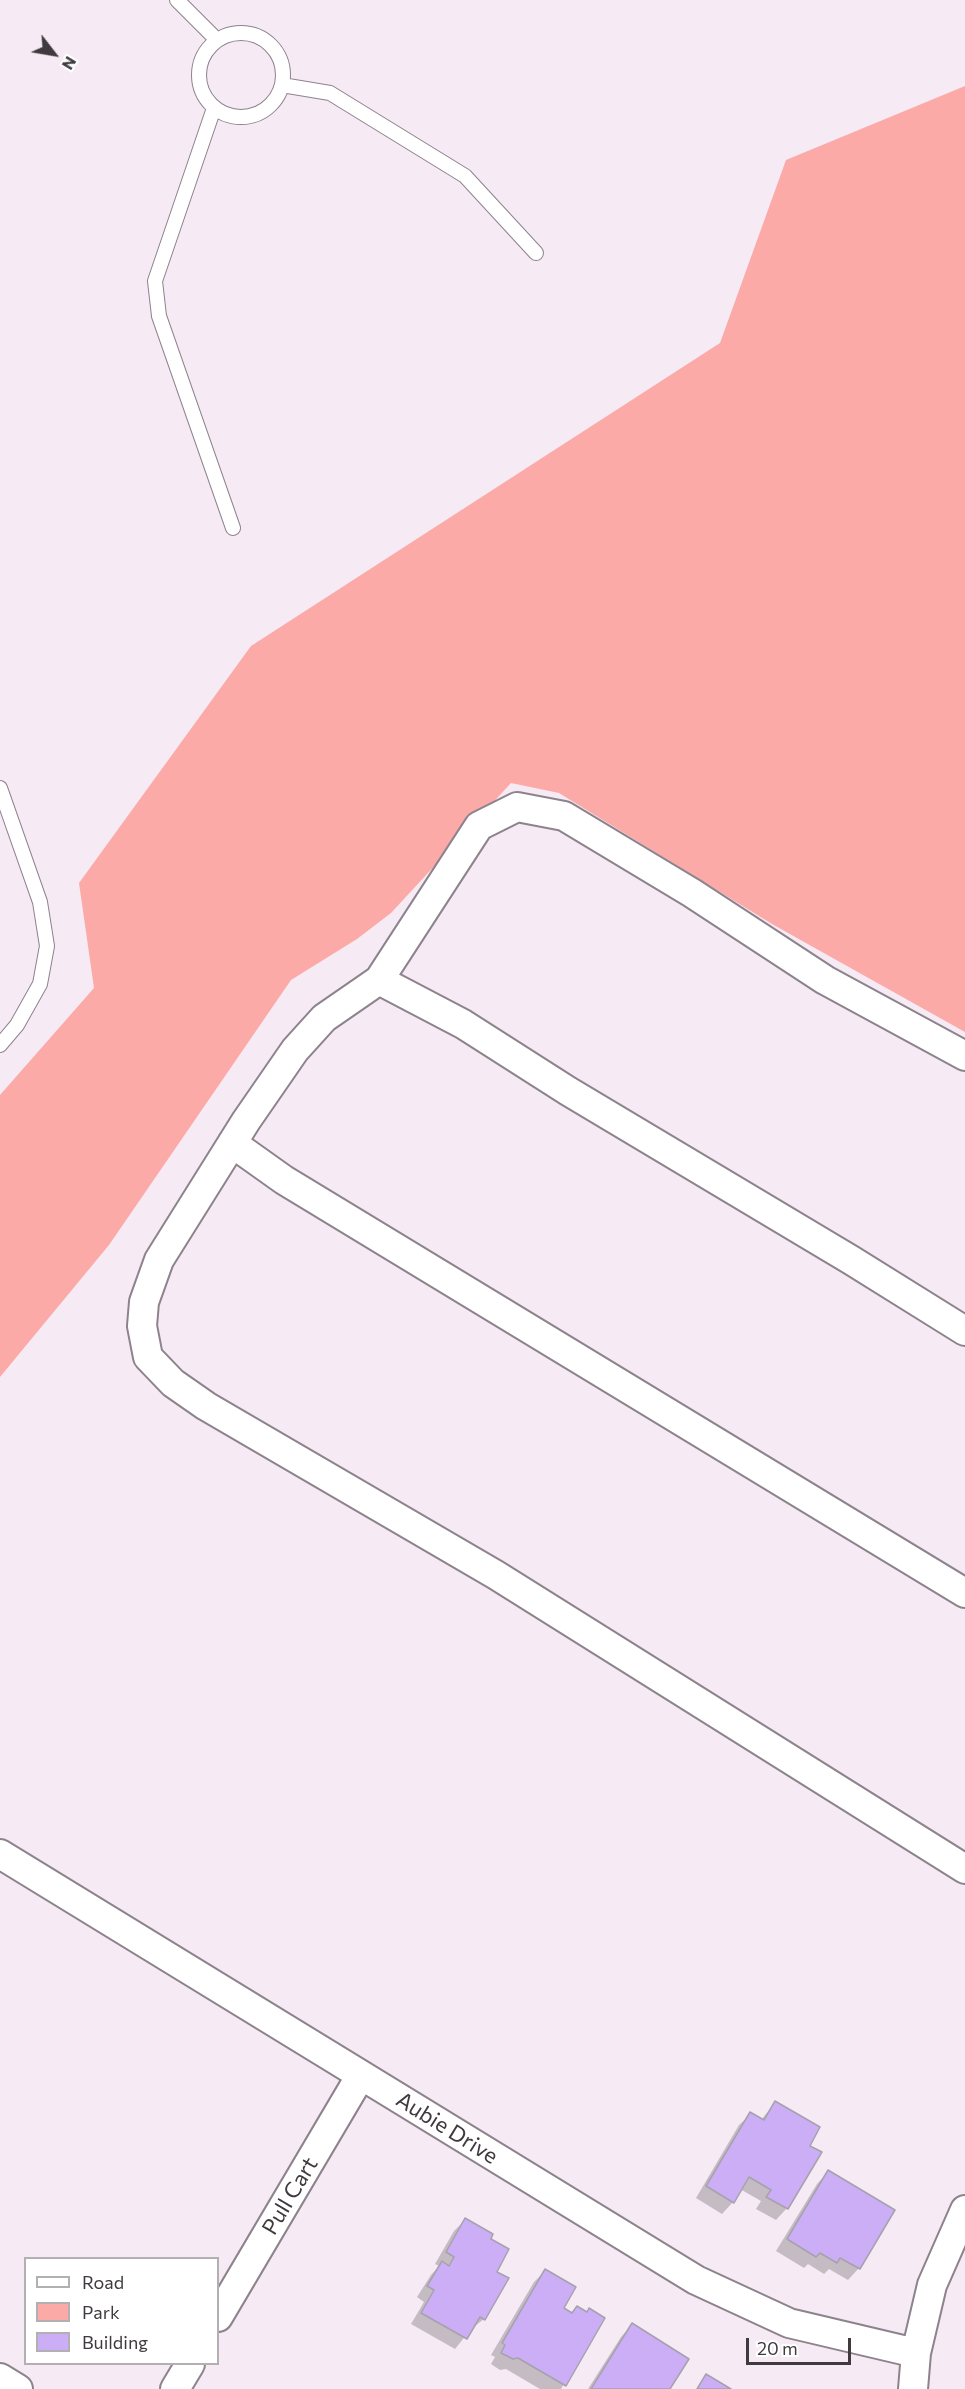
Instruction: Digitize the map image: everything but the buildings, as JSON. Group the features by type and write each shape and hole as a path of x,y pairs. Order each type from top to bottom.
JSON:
{"street":[{"path":"965,1056 825,980 693,894 564,816 517,807 479,826 379,980 324,1017 295,1050 232,1143 159,1260 144,1302 142,1326 148,1358 173,1383 206,1407 496,1575 965,1869"},
{"path":"379,980 463,1024 568,1091 965,1331"},
{"path":"232,1143 284,1180 965,1593"},
{"name":"Aubie Drive","path":"0,1854 696,2280 789,2323 916,2353"},
{"name":"Pull Cart","path":"219,2315 361,2075"},
{"path":"913,2389 916,2353 932,2285 965,2210"},
{"path":"175,2389 189,2365"},
{"path":"0,2378 18,2389"}],"lane":[{"path":"177,0 217,40"},
{"path":"244,33 258,36 270,45 279,57 283,71 282,85 276,99 266,110 253,116 224,115 205,98 198,73 207,49 217,40 230,34 244,33"},
{"path":"282,85 330,93 465,176 536,253"},
{"path":"214,108 155,280 159,316 232,528"},
{"path":"0,788 39,902 47,946 40,984 17,1025 0,1045"}],"green space":[{"path":"965,86 965,1032 772,924 559,793 511,783 391,913 357,939 291,980 109,1245 0,1377 0,1095 94,988 79,883 251,646 720,343 786,160"}]}
